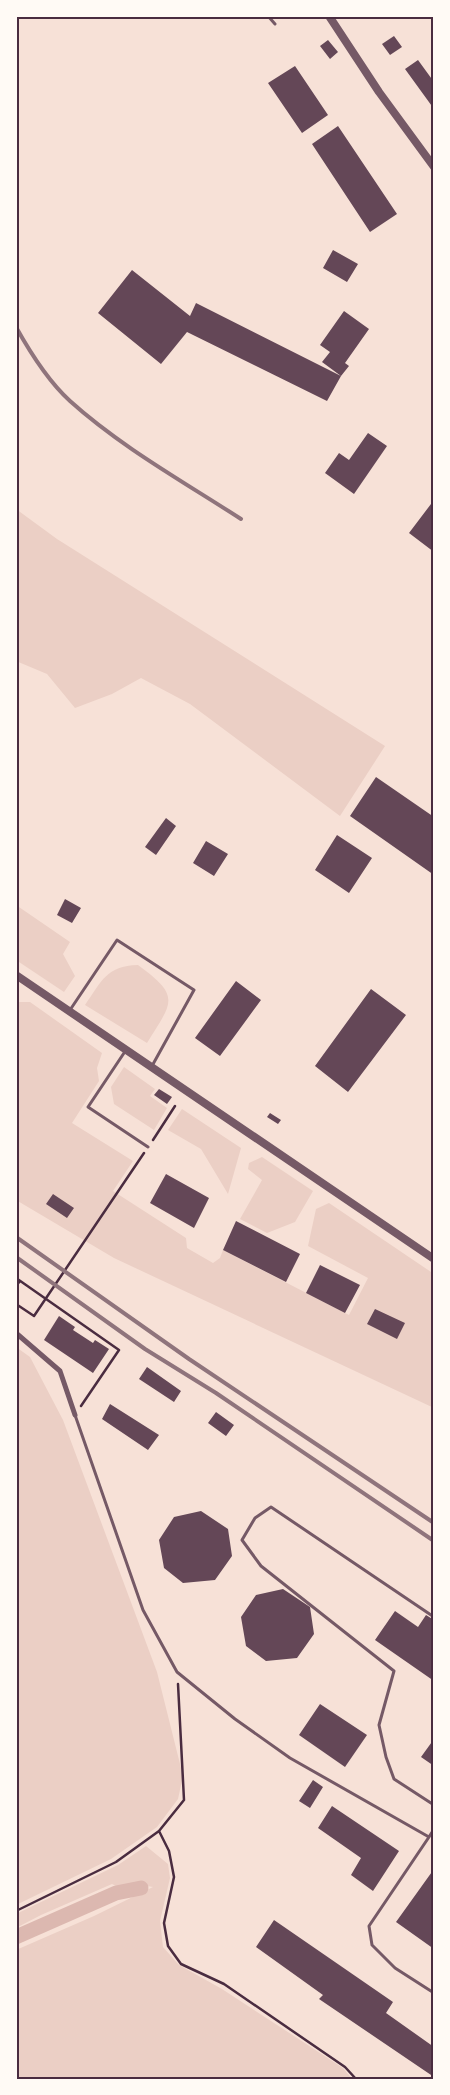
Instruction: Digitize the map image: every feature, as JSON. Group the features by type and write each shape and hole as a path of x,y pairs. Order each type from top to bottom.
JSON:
{"street":[{"path":"329,16 379,92 434,166"},
{"path":"16,975 434,1259"},
{"path":"16,1333 60,1371 75,1415"}],"lane":[{"path":"268,16 275,24"},
{"path":"69,1011 117,940 194,990 151,1067"},
{"path":"126,1049 88,1107 148,1147"},
{"path":"75,1415 143,1610 177,1672 235,1719 290,1758 429,1836"},
{"path":"434,1617 271,1507 255,1518 242,1540 261,1566 394,1671 379,1725 386,1757 394,1779 434,1805"},
{"path":"434,1829 369,1926 372,1945 395,1968 434,1993"}],"path":[{"path":"16,1304 34,1316 114,1197"},
{"path":"16,1278 120,1350 75,1415"},
{"path":"16,1286 20,1281"},
{"path":"16,1911 116,1862 160,1831 184,1800 177,1672"},
{"path":"160,1831 169,1851 174,1877 164,1922 168,1946 181,1964 224,1984 346,2067 356,2079"}],"shaded area":[{"path":"16,509 57,539 385,746 340,816 190,704 141,678 112,694 75,708 47,674 16,661"},
{"path":"16,905 70,942 63,954 75,976 64,992 16,960"},
{"path":"138,965 161,985 167,993 168,1001 167,1009 147,1043 85,1005 106,976 119,968"},
{"path":"16,1002 30,1002 102,1053 97,1068 99,1081 72,1123 133,1161 113,1191 186,1238 187,1248 213,1263 220,1258 223,1250 349,1315 368,1278 308,1246 316,1209 329,1203 434,1274 434,1408 114,1258 16,1200"},
{"path":"124,1067 155,1089 150,1096 167,1108 154,1130 114,1104 111,1087"},
{"path":"182,1109 241,1148 228,1194 201,1149 168,1130"},
{"path":"262,1157 313,1191 295,1222 267,1233 240,1219 262,1180 248,1169 249,1163"},
{"path":"16,1347 30,1357 63,1420 157,1672 183,1776 178,1799 157,1827 111,1859 16,1905"},
{"path":"146,1846 168,1864 170,1878 160,1921 163,1947 179,1965 222,1989 343,2068 352,2079 16,2079 16,1950 94,1916 153,1887 136,1884 120,1888 112,1884 16,1928 16,1914 118,1865"}],"building":[{"path":"394,36 402,47 390,55 382,44"},
{"path":"328,40 338,52 330,59 320,46"},
{"path":"418,60 434,82 434,109 405,69"},
{"path":"295,66 328,115 302,133 268,83"},
{"path":"338,126 397,214 370,232 312,144"},
{"path":"333,250 358,264 347,282 323,268"},
{"path":"132,270 190,316 196,303 341,376 327,401 187,332 161,364 98,313"},
{"path":"344,311 369,329 345,363 349,366 341,376 322,362 330,352 320,345"},
{"path":"368,433 387,446 354,494 325,473 339,453 349,460"},
{"path":"434,500 434,552 409,533"},
{"path":"376,777 434,817 434,875 350,816"},
{"path":"166,818 176,826 156,855 145,847"},
{"path":"337,835 372,858 349,893 315,870"},
{"path":"206,841 228,854 214,876 193,863"},
{"path":"65,899 81,908 72,923 57,915"},
{"path":"236,981 261,1000 220,1056 195,1038"},
{"path":"371,989 406,1015 348,1092 315,1066"},
{"path":"159,1089 172,1097 167,1104 154,1095"},
{"path":"270,1113 281,1120 278,1124 267,1117"},
{"path":"166,1174 209,1198 194,1228 150,1203"},
{"path":"53,1194 74,1208 67,1218 46,1204"},
{"path":"236,1221 300,1254 286,1282 223,1250"},
{"path":"320,1265 360,1285 345,1313 306,1293"},
{"path":"375,1309 405,1323 397,1339 367,1324"},
{"path":"59,1316 75,1327 73,1330 93,1343 95,1340 109,1349 93,1373 44,1340"},
{"path":"147,1367 181,1391 174,1402 139,1379"},
{"path":"110,1404 159,1435 148,1450 102,1419"},
{"path":"216,1412 234,1425 226,1436 208,1423"},
{"path":"201,1511 228,1529 232,1556 215,1580 183,1583 164,1568 159,1540 174,1517"},
{"path":"283,1589 310,1607 314,1634 297,1658 266,1661 246,1646 241,1617 256,1595"},
{"path":"395,1611 418,1627 426,1615 434,1620 434,1681 375,1640"},
{"path":"320,1704 367,1735 345,1767 299,1735"},
{"path":"434,1739 434,1766 421,1757"},
{"path":"313,1780 323,1787 310,1808 299,1801"},
{"path":"332,1806 399,1851 373,1891 351,1875 361,1858 318,1828"},
{"path":"434,1869 434,1949 396,1922"},
{"path":"274,1920 393,2002 386,2013 434,2047 434,2077 319,1999 323,1995 256,1947"}],"waterway":[{"path":"16,1937 116,1893 141,1888"}],"railway":[{"path":"16,327 40,367 70,401 131,449 241,519"},
{"path":"16,1237 189,1359 434,1523"},
{"path":"16,1257 145,1349 216,1393 434,1541"}]}
